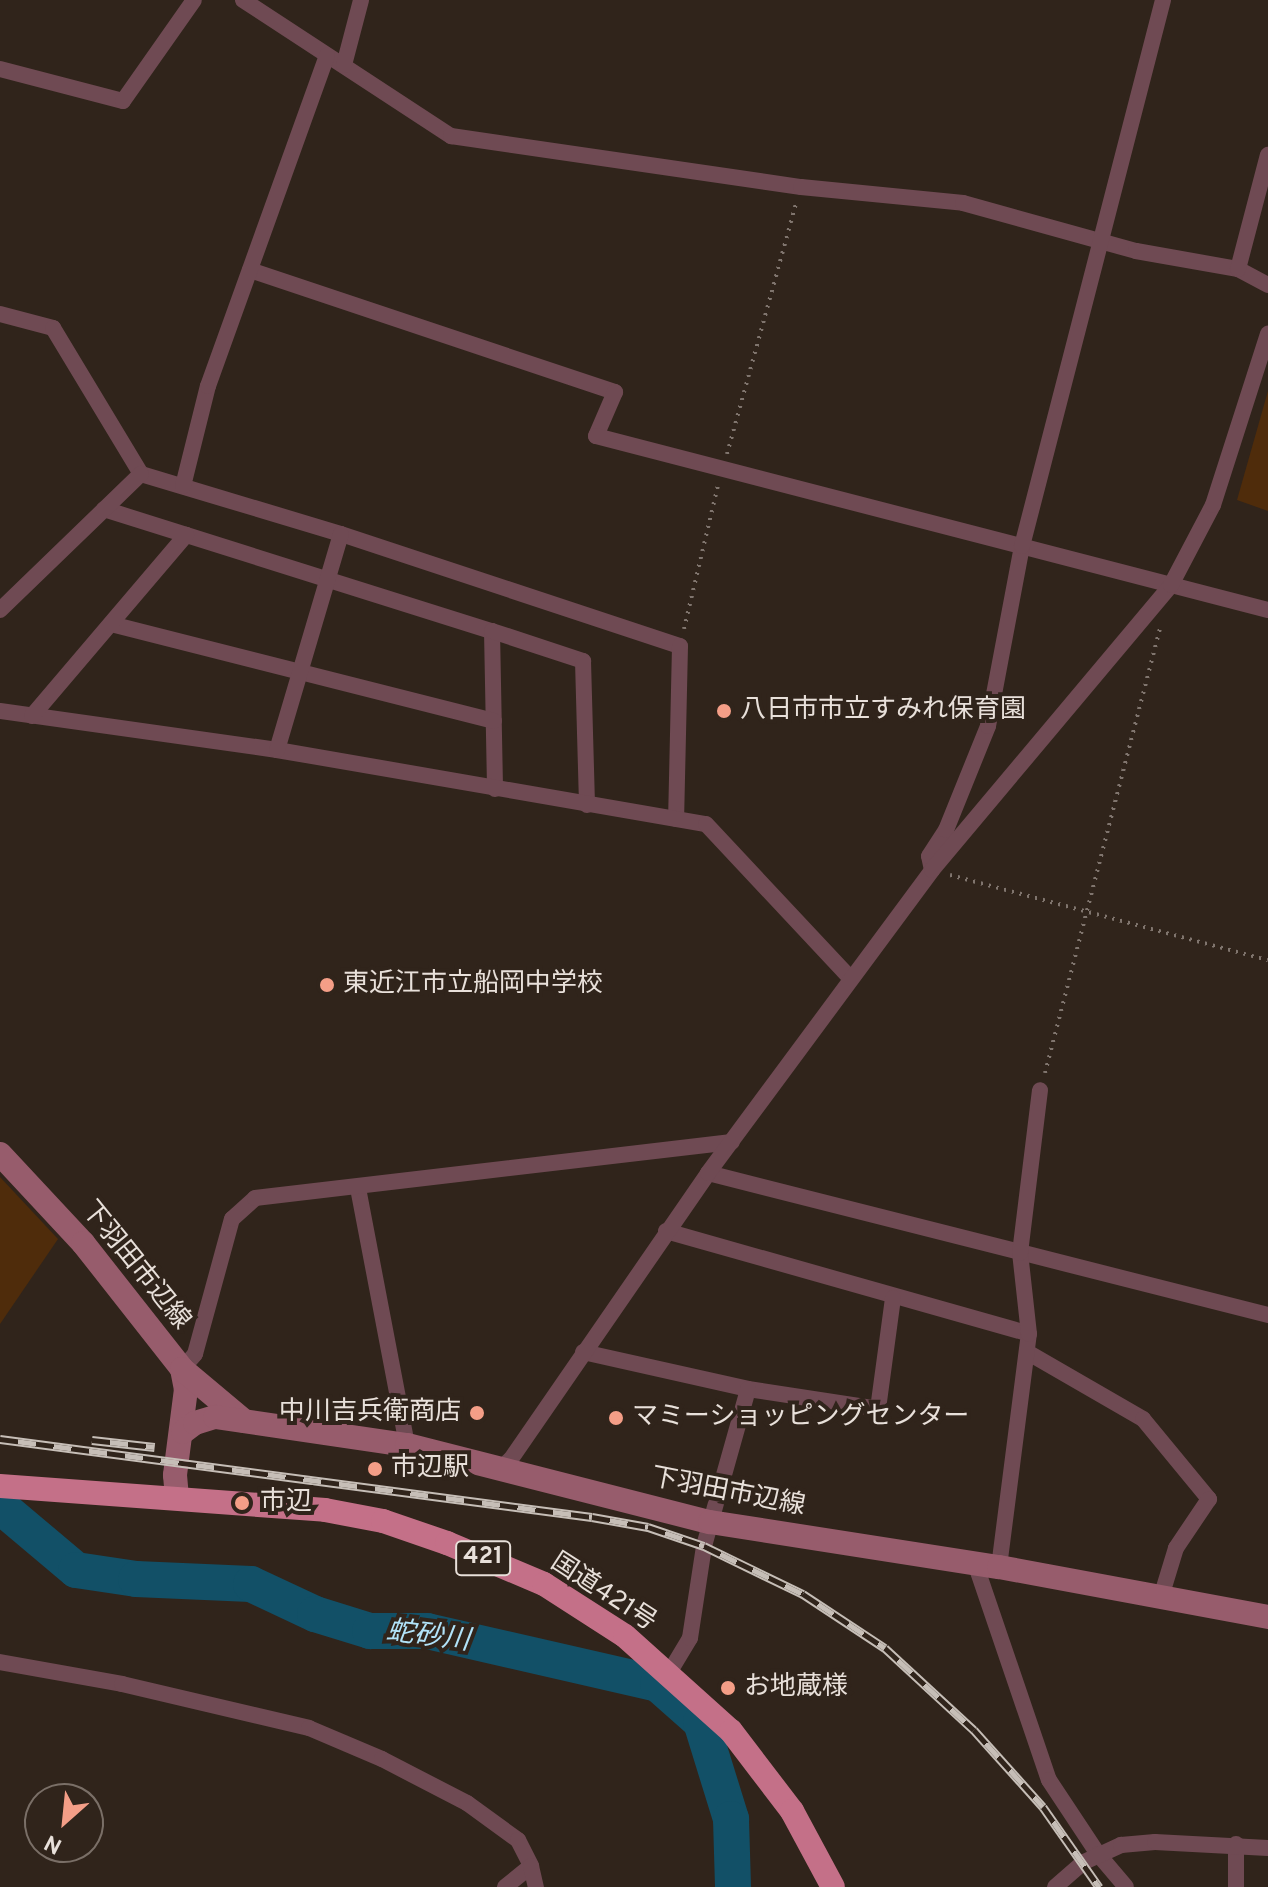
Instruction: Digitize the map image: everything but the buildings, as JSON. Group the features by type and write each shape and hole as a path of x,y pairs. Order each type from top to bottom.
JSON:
{"highway":[{"name":"国道421号","path":"0,1486 177,1496 325,1510 383,1521 447,1543 544,1584 625,1636 731,1731 792,1811 826,1885"}],"main road":[{"name":"下羽田市辺線","path":"0,1154 83,1243 182,1369 186,1389 183,1432 175,1475 177,1496"},
{"path":"182,1369 244,1421"},
{"name":"下羽田市辺線","path":"183,1432 195,1423 215,1417 407,1445 710,1522 987,1565 1268,1617"}],"street":[{"path":"0,69 123,101 194,0"},
{"path":"243,0 451,136 801,187 963,203 1101,242 1238,269 1268,285"},
{"path":"344,65 361,0"},
{"path":"932,870 929,856 946,830 988,726 1022,546 1163,0"},
{"path":"183,486 208,386 327,56"},
{"path":"1238,269 1268,155"},
{"path":"250,270 615,392 596,436 1268,610"},
{"path":"0,314 53,328 141,474 341,534 680,646 676,819"},
{"path":"499,1470 511,1459 666,1231 932,870 1171,585 1213,505 1268,334"},
{"path":"0,610 141,474"},
{"path":"104,509 583,661 587,805"},
{"path":"277,750 341,534"},
{"path":"32,716 186,535"},
{"path":"111,624 494,721"},
{"path":"492,631 495,789"},
{"path":"0,711 277,750 706,824 850,978"},
{"path":"1040,1090 1020,1253 1029,1334 1027,1352 987,1565 1049,1780 1098,1854 1126,1887"},
{"path":"182,1369 195,1354 237,1211 255,1198 732,1142"},
{"path":"708,1173 1268,1315"},
{"path":"358,1188 407,1445"},
{"path":"666,1231 893,1298 1029,1334"},
{"path":"583,1352 748,1389 878,1409 893,1298"},
{"path":"1027,1352 1143,1419 1209,1499 1176,1548 1161,1597"},
{"path":"669,1673 690,1638 710,1522 748,1389"},
{"path":"0,1662 122,1684 309,1728 382,1759 467,1803 518,1840 531,1866 536,1887"},
{"path":"1055,1887 1098,1854 1121,1845 1155,1842 1268,1848"},
{"path":"1236,1844 1236,1887"},
{"path":"505,1887 531,1866"}],"path":[{"path":"680,646 722,469 801,187"},
{"path":"1040,1090 1171,585"},
{"path":"932,870 1268,960"}],"shaded area":[{"path":"1268,391 1268,511 1237,500"},
{"path":"0,1177 58,1239 0,1324"}],"waterway":[{"name":"蛇砂川","path":"0,1506 76,1570 136,1579 251,1584 315,1614 370,1631 427,1631 658,1684 701,1722 731,1819 733,1887"}],"railway":[{"path":"0,1439 592,1517 648,1527 704,1546 803,1594 885,1648 974,1730 1043,1807 1099,1887"},
{"path":"92,1440 155,1447"}],"place":[{"name":"八日市市立すみれ保育園","path":"724,711"},
{"name":"東近江市立船岡中学校","path":"327,985"},
{"name":"中川吉兵衛商店","path":"477,1413"},
{"name":"マミーショッピングセンター","path":"616,1418"},
{"name":"市辺駅","path":"375,1469"},
{"name":"市辺","path":"242,1503"},
{"name":"お地蔵様","path":"728,1688"}]}
